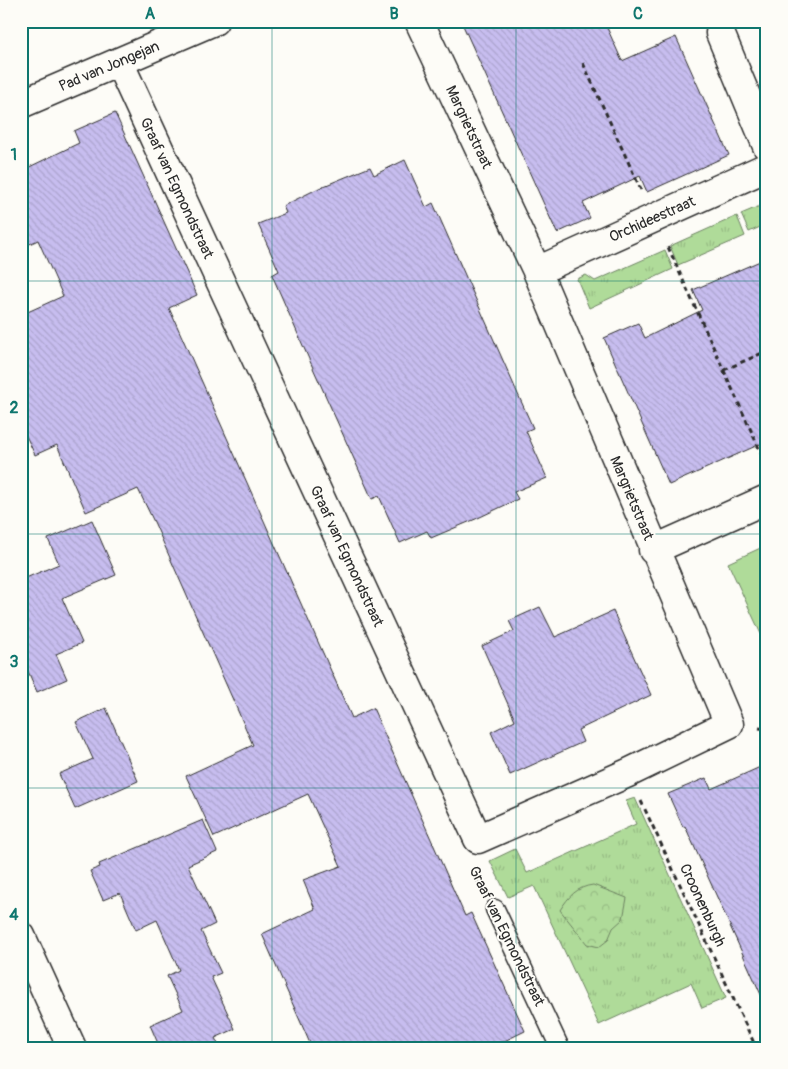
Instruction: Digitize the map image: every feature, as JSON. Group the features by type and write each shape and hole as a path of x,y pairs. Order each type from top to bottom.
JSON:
{"street":[{"name":"Margrietstraat","path":"419,21 537,271 653,550 729,724 628,773 478,839"},
{"name":"Pad van Jongejan","path":"21,104 202,24"},
{"path":"720,34 767,146"},
{"name":"Graaf van Egmondstraat","path":"119,62 478,839"},
{"name":"Orchideestraat","path":"537,271 767,167"},
{"path":"653,550 767,499"},
{"path":"21,936 72,1048"}],"lane":[{"name":"Graaf van Egmondstraat","path":"496,909 560,1048"}],"path":[{"path":"583,63 767,466"},
{"path":"724,370 767,351"},
{"name":"Croonenburgh","path":"628,773 693,908 754,1043 753,1048"},
{"name":"Graaf van Egmondstraat","path":"478,839 469,860 484,896 496,909"}],"green space":[{"path":"767,203 767,224 749,232 741,214"},
{"path":"737,216 745,236 678,265 670,246"},
{"path":"665,250 673,269 589,308 577,279 586,275 595,281"},
{"path":"767,545 767,647 728,563"},
{"path":"635,798 726,998 702,1008 691,983 599,1025 534,886 508,897 490,861 515,849 527,873 636,824 626,801"},
{"path":"593,885 627,898 623,919 613,928 608,940 599,947 587,944 560,910 574,893 582,888"}],"building":[{"path":"461,21 604,21 622,61 676,37 729,155 647,192 640,176 583,203 590,218 557,233"},
{"path":"115,113 197,295 169,308 352,718 373,708 465,916 471,913 525,1031 490,1048 312,1048 262,934 315,909 303,880 341,866 308,794 214,837 186,776 253,745 155,524 138,489 86,512 57,445 35,455 21,425 21,315 63,296 38,240 21,248 21,171 79,143 74,131"},
{"path":"405,160 426,207 433,203 533,428 526,431 547,478 514,492 518,499 478,518 431,538 427,531 400,543 379,496 372,499 304,348 272,275 279,271 258,224 286,213 283,206 319,188 370,167 374,175"},
{"path":"767,258 767,441 669,485 604,338 638,323 645,338 702,310 693,290"},
{"path":"92,520 116,575 62,598 82,643 56,654 67,679 37,692 21,655 21,580 59,564 48,539"},
{"path":"540,607 555,637 613,611 651,695 578,730 583,742 510,775 491,732 515,720 482,646 514,631 509,621"},
{"path":"106,708 138,781 75,809 59,774 93,759 76,722"},
{"path":"767,764 767,1008 685,826 683,827 668,794 706,778 711,789"},
{"path":"203,820 217,852 188,865 215,924 201,931 221,973 211,977 235,1029 215,1038 220,1048 160,1048 150,1025 183,1010 167,976 179,970 157,920 136,930 120,893 103,900 90,871 100,867 99,864"}]}
